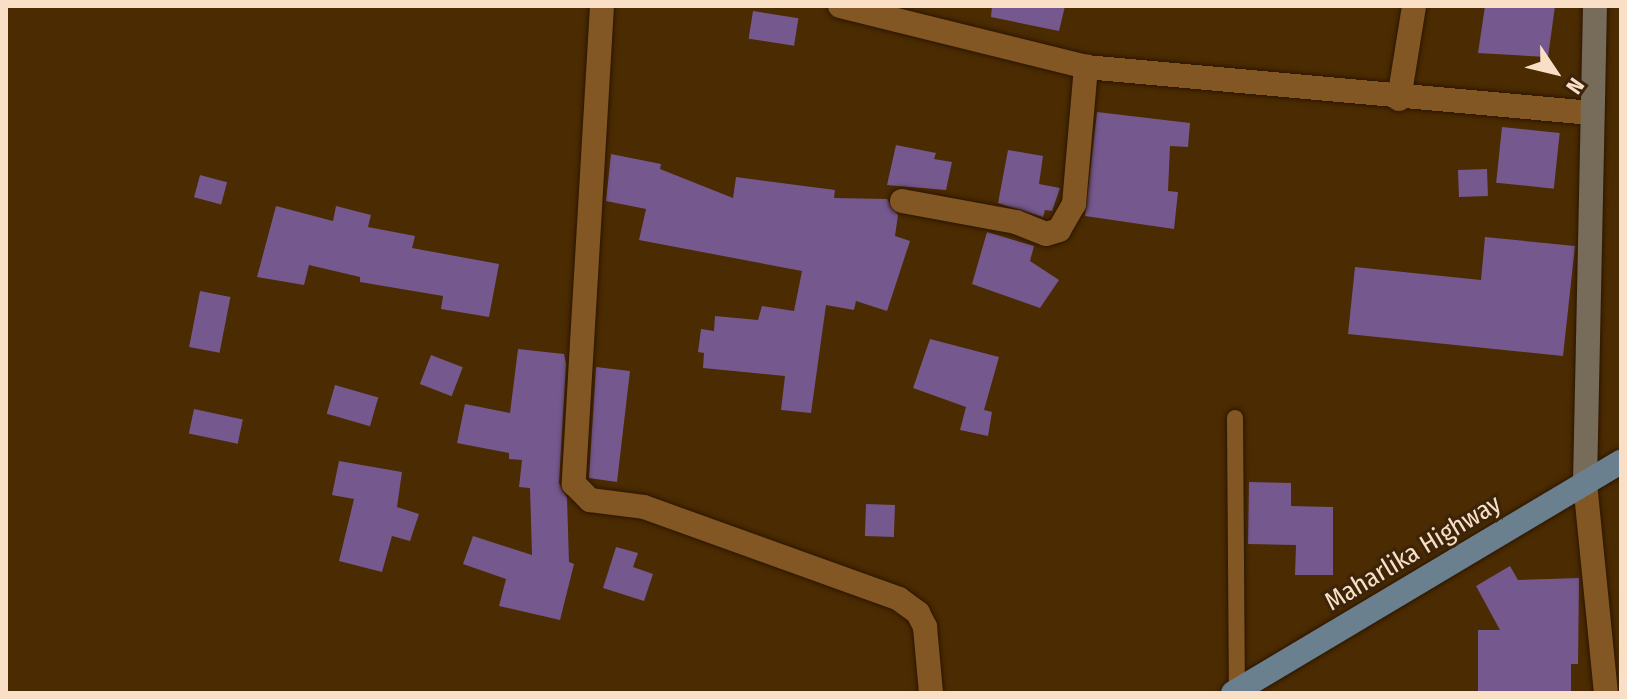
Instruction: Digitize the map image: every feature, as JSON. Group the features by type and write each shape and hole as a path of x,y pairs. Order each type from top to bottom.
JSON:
{"main road":[{"name":"Maharlika Highway","path":"1235,692 1621,462"}],"street":[{"path":"602,6 574,484 590,500 644,507 899,599 918,613 925,627 931,693"},
{"path":"840,6 1086,67 1399,99 1591,113"},
{"path":"1399,99 1414,6"},
{"path":"1595,6 1585,483 1606,693"},
{"path":"902,201 1016,222 1046,234 1059,230 1074,204 1086,67"}],"lane":[{"path":"1235,418 1235,692"}],"building":[{"path":"992,6 1065,6 1059,31 991,17"},
{"path":"1485,6 1555,6 1548,57 1478,53"},
{"path":"753,11 798,18 794,46 749,39"},
{"path":"1097,112 1190,123 1188,147 1170,146 1168,191 1178,192 1174,229 1085,216"},
{"path":"1502,127 1560,133 1554,189 1496,183"},
{"path":"896,145 936,153 934,159 952,162 946,190 887,185"},
{"path":"1008,150 1043,156 1039,184 1060,188 1052,211 1045,210 1043,217 998,203"},
{"path":"611,154 661,164 660,169 733,198 736,177 835,190 834,198 887,199 898,215 895,236 910,241 887,311 856,301 854,310 826,305 811,413 781,410 785,376 703,368 704,353 698,352 701,329 714,331 715,316 758,320 762,306 794,311 802,271 639,240 646,209 606,201"},
{"path":"1487,169 1488,196 1459,197 1458,170"},
{"path":"200,175 227,182 221,204 194,197"},
{"path":"276,206 333,221 336,206 371,215 368,227 415,236 412,248 499,264 489,317 441,309 443,296 360,282 360,277 309,265 304,285 257,277"},
{"path":"987,232 1034,246 1030,261 1059,280 1040,308 972,284"},
{"path":"1485,237 1575,246 1563,356 1348,334 1355,267 1481,280"},
{"path":"200,291 230,297 220,353 189,347"},
{"path":"930,339 999,357 984,410 992,412 988,436 960,430 966,407 913,388"},
{"path":"518,349 564,354 566,364 559,483 567,498 569,562 574,564 560,620 499,606 506,579 463,564 473,536 532,555 530,488 519,487 522,460 509,459 509,453 457,443 465,404 510,413"},
{"path":"431,355 463,367 452,396 420,384"},
{"path":"596,367 630,371 617,482 589,478"},
{"path":"335,385 378,397 370,426 327,414"},
{"path":"194,409 243,419 238,444 189,433"},
{"path":"339,461 402,472 397,507 419,514 410,541 392,536 382,572 339,561 354,499 332,495"},
{"path":"1249,482 1291,483 1291,506 1333,507 1333,575 1295,575 1296,545 1248,544"},
{"path":"866,504 895,505 894,537 865,536"},
{"path":"616,547 638,553 633,567 653,574 644,601 603,588"},
{"path":"1510,566 1518,580 1579,578 1578,664 1571,664 1571,693 1478,693 1478,630 1500,630 1476,586"}]}
